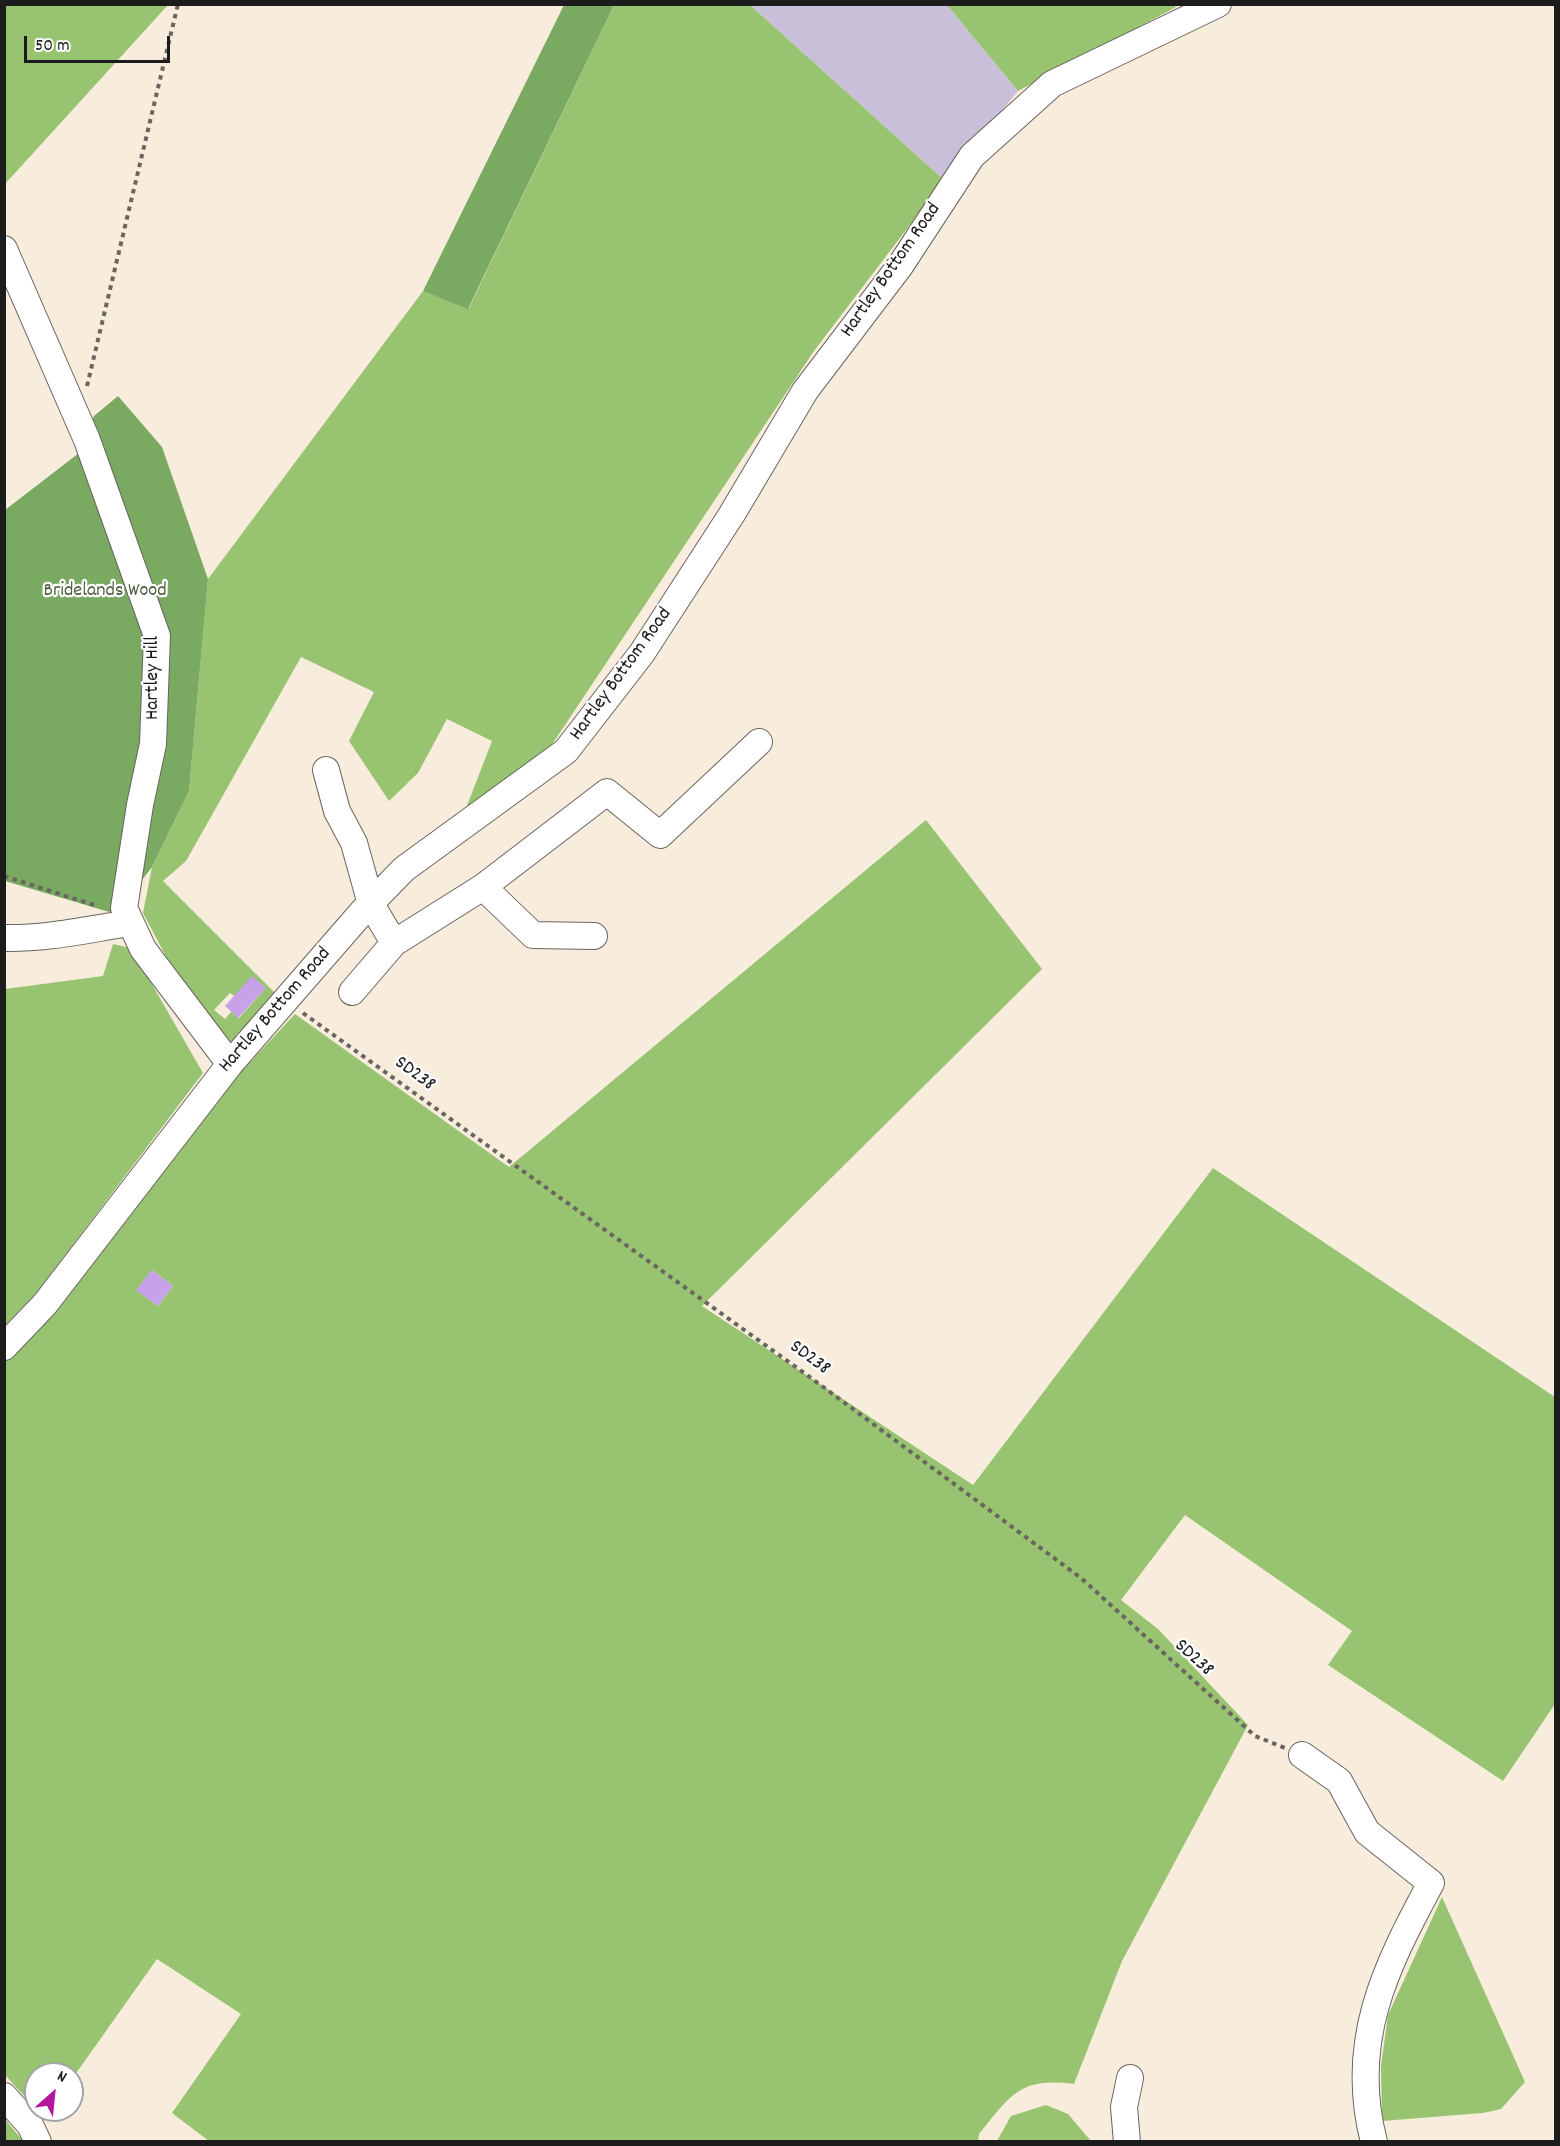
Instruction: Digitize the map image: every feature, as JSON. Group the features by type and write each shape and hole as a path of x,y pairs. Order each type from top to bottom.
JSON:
{"street":[{"name":"Hartley Bottom Road","path":"4,1347 45,1304 230,1064 404,869 567,751 642,653 732,514 805,391 900,266 972,156 1052,84 1218,4"},
{"name":"Hartley Hill","path":"4,249 75,412 157,636 153,744 140,805 128,916"},
{"path":"352,992 394,943 483,887 607,792 660,835 759,742"},
{"path":"326,770 337,811 354,843 371,904 394,943"},
{"path":"483,887 534,934 594,936"},
{"path":"4,938 36,939 128,916 142,949 230,1064"},
{"path":"1302,1755 1339,1780 1367,1832 1431,1883 1397,1950 1371,2020 1364,2065 1374,2142"},
{"path":"1127,2142 1124,2107 1130,2079"},
{"path":"4,2096 30,2125 38,2142"}],"path":[{"path":"75,412 83,401 178,4"},
{"path":"4,876 88,905 128,916"},
{"name":"SD238","path":"286,1000 817,1382 1071,1570 1254,1736 1302,1755"}],"shaded area":[{"path":"750,5 947,5 1018,91 944,180"}],"green space":[{"path":"1173,4 1176,7 1018,91 947,5"},
{"path":"4,5 168,5 5,184"},
{"path":"564,5 614,5 468,309 423,291"},
{"path":"614,5 750,5 944,180 814,351 551,746 463,816 492,741 447,719 418,773 389,801 349,741 374,692 301,657 186,861 163,881 276,994 235,1041 219,1041 179,981 143,913 152,867 189,791 208,579 423,291 469,308","holes":["265,989 239,1018 231,1012 225,1019 214,1010 230,993 234,996"]},
{"name":"Bridelands Wood","path":"118,396 162,447 208,579 189,791 152,867 116,914 5,881 5,510 79,453 94,416"},
{"path":"926,820 1042,969 702,1306 973,1485 1213,1168 1555,1397 1555,1704 1503,1781 1328,1665 1352,1631 1185,1515 1121,1600 1158,1629 1248,1725 1122,1961 1074,2084 1040,2083 1028,2086 1009,2099 979,2134 978,2141 209,2141 172,2113 241,2014 157,1959 84,2062 24,2062 24,2096 5,2075 5,1362 34,1328 159,1160 295,1014 509,1167","holes":["152,1270 173,1286 158,1306 137,1290"]},
{"path":"113,944 131,948 203,1073 38,1291 5,1326 5,989 103,976"},
{"path":"1442,1897 1525,2082 1501,2109 1483,2113 1382,2121 1381,2066 1388,2015"},
{"path":"1046,2105 1068,2114 1091,2141 997,2141 1011,2116"},
{"path":"4,2118 23,2141 5,2141"}],"building":[{"path":"252,976 266,988 238,1018 225,1006"},
{"path":"152,1270 173,1286 158,1306 136,1290"}]}
